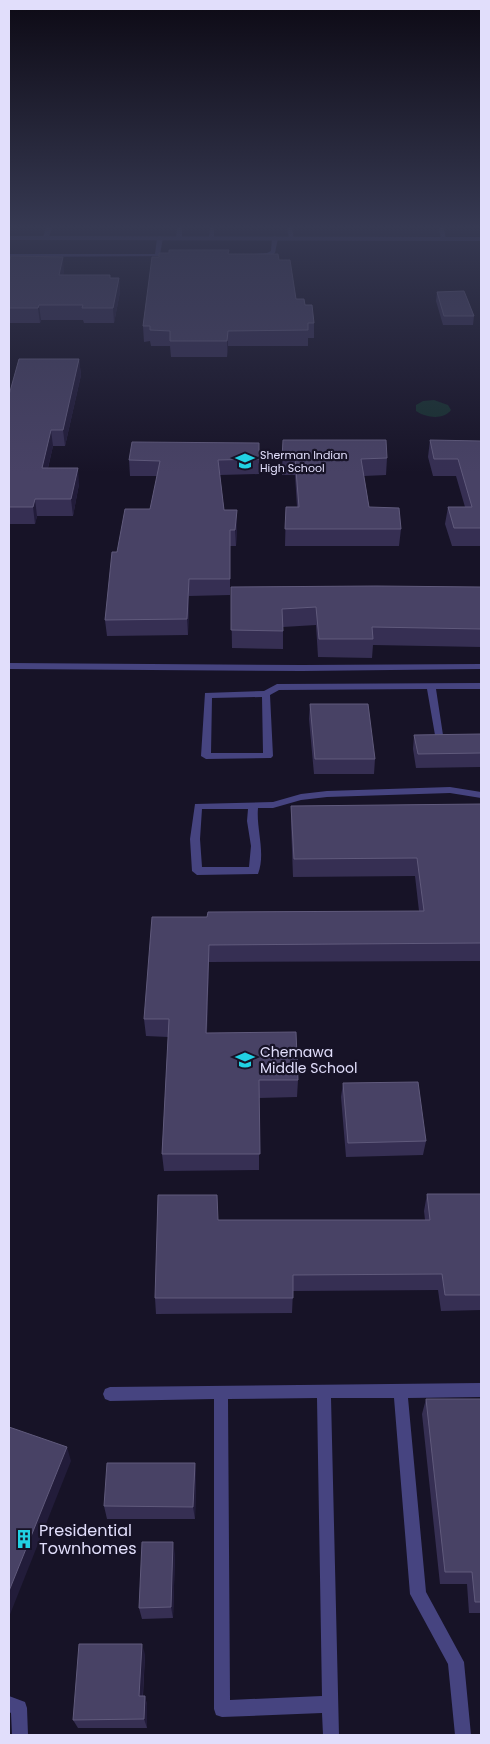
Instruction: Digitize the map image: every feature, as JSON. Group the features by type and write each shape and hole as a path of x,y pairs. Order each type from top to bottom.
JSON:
{"lane":[{"path":"9,666 481,667"},
{"path":"266,694 268,756 206,756 208,695 266,694 277,687 481,686"},
{"path":"431,687 439,735"},
{"path":"253,806 252,821 256,846 254,871 197,871 198,806 273,805 302,797 327,794 450,790 481,795"},
{"path":"110,1394 481,1390"},
{"path":"324,1391 331,1735"},
{"path":"400,1391 418,1594 456,1662 464,1735"},
{"path":"221,1392 222,1709 330,1704"},
{"path":"9,1704 19,1708 20,1735"}],"green space":[{"path":"434,400 448,405 451,410 439,417 425,415 416,411 416,405 423,401"}],"building":[{"path":"145,309 312,309 314,323 308,323 308,330 228,331 227,341 170,341 170,331 150,330 150,326 143,326"},
{"path":"442,309 471,309 474,316 444,316"},
{"path":"19,359 79,359 63,430 51,430 42,468 78,468 71,499 35,499 33,507 9,507 9,395"},
{"path":"283,440 386,440 387,458 361,459 369,507 399,508 401,529 285,529 286,507 299,507 295,458 282,458"},
{"path":"430,440 481,441 481,528 454,528 448,507 472,507 458,459 434,459"},
{"path":"132,442 259,443 259,459 218,460 224,510 237,510 235,530 230,530 230,579 189,579 187,619 105,620 112,552 117,552 125,509 150,509 160,461 129,460"},
{"path":"231,587 481,587 481,629 372,627 373,639 319,639 316,607 282,609 283,631 231,630"},
{"path":"310,704 368,704 375,759 315,759"},
{"path":"481,734 481,753 418,754 414,735"},
{"path":"481,804 481,943 209,945 206,1033 296,1032 298,1080 259,1080 260,1154 162,1154 169,1019 144,1019 152,917 207,917 208,912 424,911 417,858 294,859 291,806"},
{"name":"Chemawa Middle School","path":"418,1082 426,1141 348,1143 343,1083"},
{"path":"427,1194 481,1194 481,1295 445,1295 442,1274 293,1275 293,1298 155,1298 158,1195 217,1195 218,1220 430,1220"},
{"path":"426,1399 481,1399 481,1602 475,1602 472,1572 445,1572"},
{"name":"Presidential Townhomes","path":"9,1427 67,1447 9,1591"},
{"path":"107,1463 195,1463 193,1507 104,1506"},
{"path":"142,1542 173,1542 171,1607 139,1608"},
{"path":"79,1644 142,1644 139,1696 145,1696 144,1719 73,1720"}],"place":[{"name":"Sherman Indian High School","path":"245,461"},
{"name":"Chemawa Middle School","path":"245,1060"},
{"name":"Presidential Townhomes","path":"24,1539"}]}
